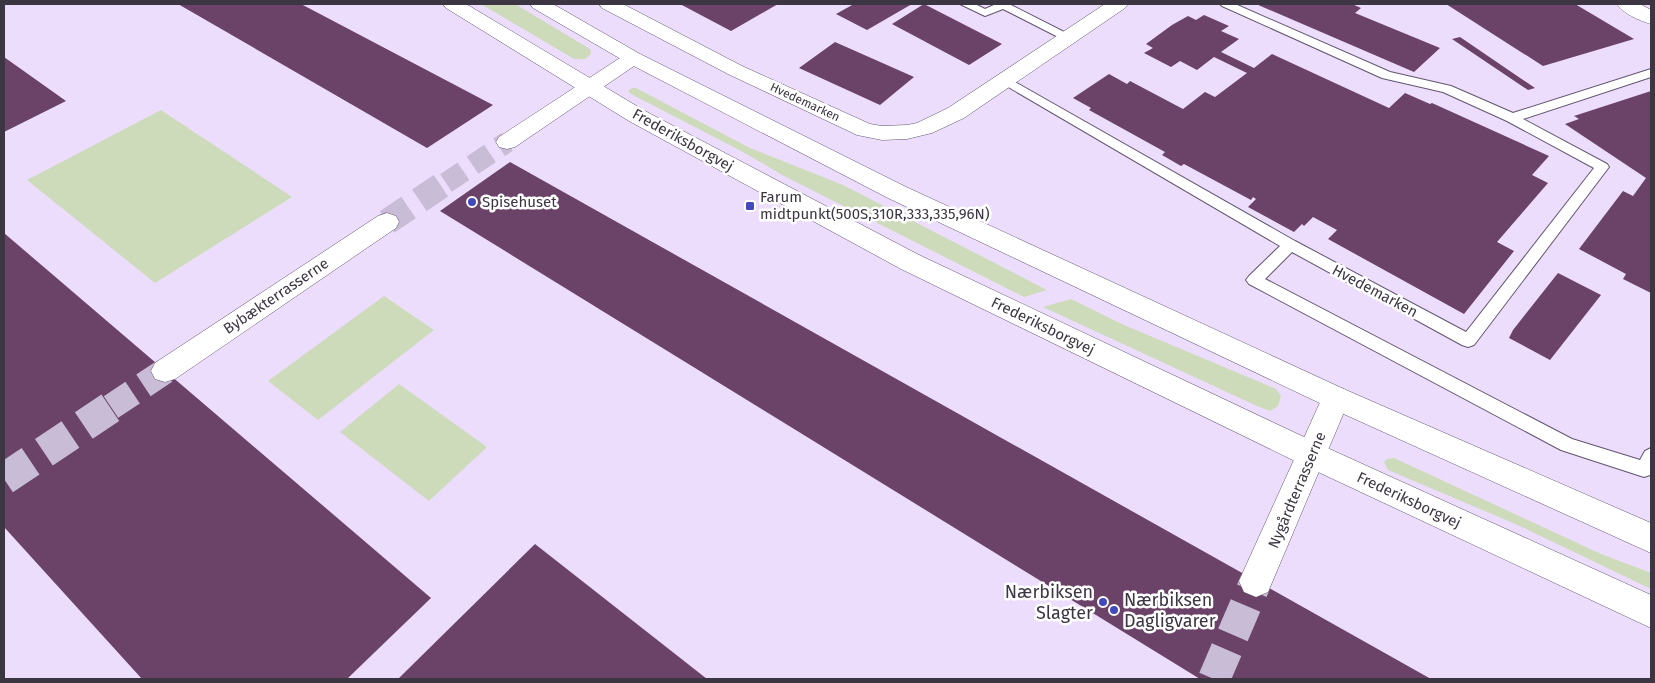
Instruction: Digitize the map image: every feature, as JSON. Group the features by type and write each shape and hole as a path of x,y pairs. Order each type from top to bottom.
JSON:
{"street":[{"name":"Frederiksborgvej","path":"453,4 637,116 910,262 1312,455 1651,612"},
{"path":"540,4 633,58 896,192 1336,398 1651,538"},
{"name":"Hvedemarken","path":"609,4 735,70 865,130 882,133 907,132 924,128 956,113 1118,4"},
{"path":"1626,4 1651,18"},
{"path":"507,142 633,58"},
{"name":"Bybækterrasserne","path":"165,370 387,222"},
{"name":"Nygårdterrasserne","path":"1256,581 1336,398"}],"lane":[{"path":"966,4 985,13 1003,5 1068,37"},
{"name":"Hvedemarken","path":"1004,81 1290,245 1468,341 1602,167 1512,118 1447,89 1386,75 1226,4"},
{"path":"1512,118 1651,73"},
{"path":"1290,245 1254,280 1566,445 1644,469 1651,456"}],"green space":[{"path":"481,4 515,4 590,49 591,54 585,59 574,59"},
{"path":"636,88 750,148 843,185 1047,290 1024,297 784,176 743,152 631,94 628,91"},
{"path":"161,110 292,197 155,283 27,180"},
{"path":"384,296 434,330 318,420 268,381"},
{"path":"1071,299 1124,325 1276,389 1281,396 1278,406 1270,411 1257,406 1043,307"},
{"path":"399,384 487,447 429,501 340,432"},
{"path":"1394,458 1601,554 1651,573 1651,589 1520,526 1388,470 1384,462 1387,459"}],"building":[{"path":"178,4 301,4 493,105 427,148"},
{"path":"680,4 778,4 731,31"},
{"path":"854,4 912,4 867,30 836,14"},
{"path":"924,4 1002,44 969,65 892,24"},
{"path":"1256,4 1352,4 1361,8 1355,13 1440,48 1414,72"},
{"path":"1446,4 1575,4 1634,39 1543,66"},
{"path":"1204,15 1229,26 1221,31 1239,39 1221,52 1254,68 1272,54 1389,108 1405,93 1430,104 1432,103 1549,156 1532,175 1548,183 1497,242 1514,251 1464,314 1328,239 1337,230 1313,217 1294,232 1248,207 1256,199 1253,197 1251,200 1184,164 1181,166 1162,155 1165,152 1089,110 1091,108 1073,98 1109,74 1127,84 1130,81 1183,109 1205,92 1215,97 1247,73 1214,57 1197,70 1180,61 1171,67 1144,53 1153,48 1146,44 1172,25 1188,16 1196,20"},
{"path":"1460,37 1535,88 1528,90 1452,39"},
{"path":"835,42 914,77 880,105 799,68"},
{"path":"4,57 66,101 4,132"},
{"path":"1651,91 1651,293 1623,279 1626,274 1579,249 1623,191 1633,196 1646,178 1565,124 1579,119 1574,116"},
{"path":"510,162 1431,679 1200,679 440,211"},
{"path":"4,233 431,598 347,679 142,679 4,527"},
{"path":"1558,273 1601,295 1550,360 1509,338 1513,330"},
{"path":"535,544 707,679 398,679"}],"tunnel":[{"path":"446,183 507,142"},
{"path":"387,222 448,181"},
{"path":"111,407 165,371"},
{"path":"4,479 113,406"},
{"path":"1214,679 1256,581"}],"place":[{"name":"Spisehuset","path":"472,202"},
{"name":"Farum midtpunkt(500S,310R,333,335,96N)","path":"750,206"},
{"name":"Nærbiksen Slagter","path":"1103,602"},
{"name":"Nærbiksen Dagligvarer","path":"1114,610"}]}
